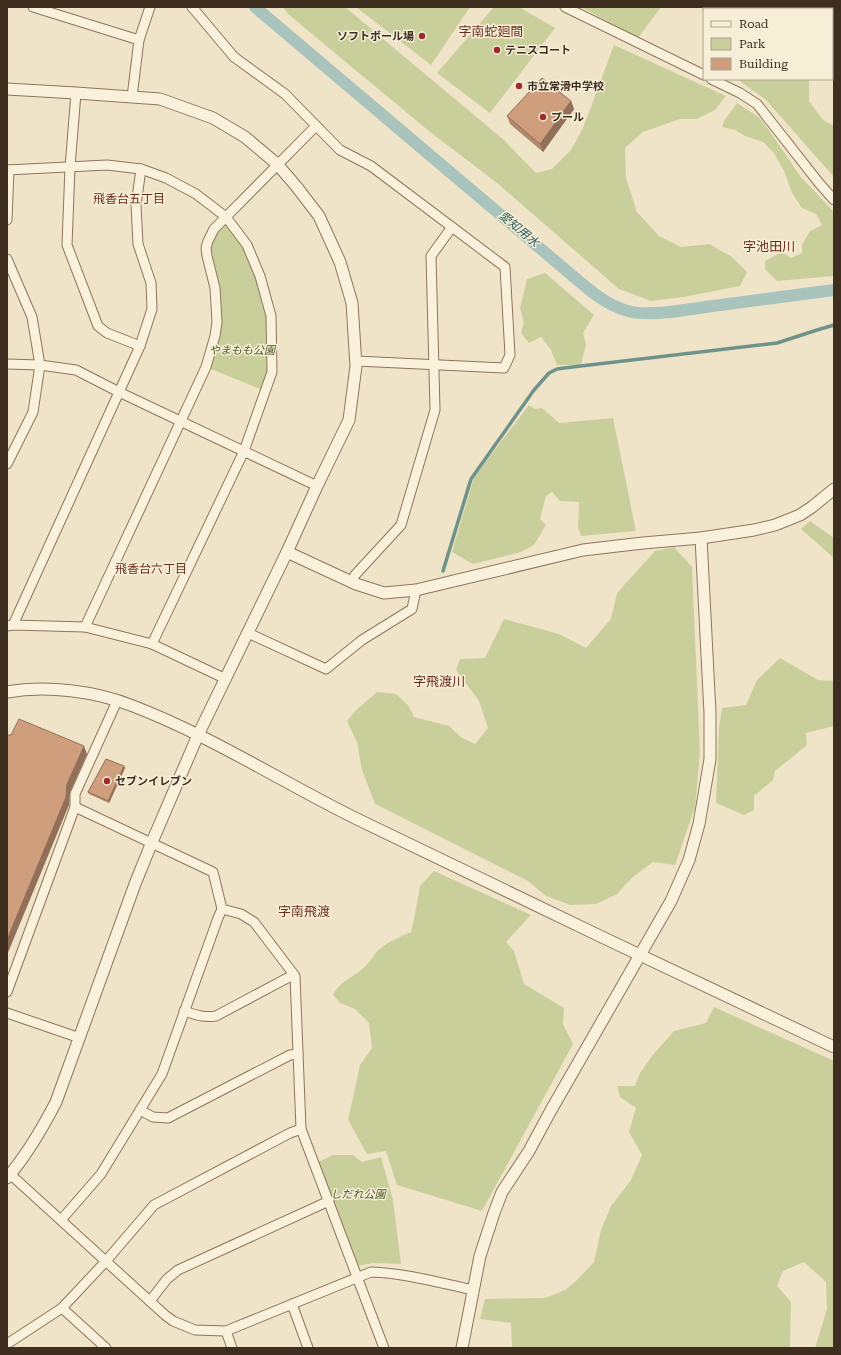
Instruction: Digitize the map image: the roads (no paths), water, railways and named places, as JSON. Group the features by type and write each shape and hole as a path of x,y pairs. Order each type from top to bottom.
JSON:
{"street":[{"path":"33,7 139,40"},
{"path":"132,97 139,40 150,7"},
{"path":"192,7 234,57 285,94 340,150 371,166 505,267 510,355 504,368 356,361"},
{"path":"565,7 703,75"},
{"path":"713,80 740,93 757,104 819,184 834,200"},
{"path":"7,89 160,99 213,118 245,137 277,164 319,216 340,262 352,303 356,361 350,420 198,735 135,884 56,1102 43,1128 27,1153 9,1176 61,1220 173,1321 195,1330 226,1331 371,1272 385,1272 473,1290"},
{"path":"76,93 70,168 68,245 98,326 107,333 140,346"},
{"path":"85,627 206,367 215,336 217,322 215,288 206,248 208,241 214,229 316,126"},
{"path":"7,220 8,170 107,165 142,169 166,178 196,194 226,217 247,245 260,276 271,316 272,372 244,451 152,644"},
{"path":"142,169 136,204 138,244 151,282 152,309 140,346 10,626 85,627 152,644 226,678"},
{"path":"352,582 355,575 400,525 435,410 431,256 452,227"},
{"path":"7,259 32,317 40,365 33,412 7,464"},
{"path":"7,364 40,365 76,370 180,422 317,486"},
{"path":"287,552 352,582 384,593 416,590 583,550 701,538 754,530 775,525 795,517 812,507 834,489"},
{"path":"462,1348 480,1256 502,1192 529,1151 671,901 688,860 699,824 706,791 710,759 710,713 701,538"},
{"path":"248,632 326,669 362,640 412,609 416,590"},
{"path":"7,692 44,690 71,691 132,705 198,735 354,817 639,955 834,1047"},
{"path":"7,992 75,807 75,794 116,701"},
{"path":"61,1220 101,1174 162,1074 222,909 213,872 75,807"},
{"path":"222,909 241,914 254,922 295,976 302,1129 384,1348"},
{"path":"184,1011 200,1017 216,1016 293,974"},
{"path":"7,1013 80,1038"},
{"path":"140,1110 153,1117 168,1118 290,1055 298,1054"},
{"path":"7,1344 62,1308 106,1261 154,1205 290,1133 302,1129"},
{"path":"150,1301 167,1279 178,1270 328,1201"},
{"path":"292,1304 308,1348"},
{"path":"62,1308 106,1348"},
{"path":"226,1331 232,1348"}],"waterway":[{"name":"愛知用水","path":"255,7 587,288 614,306 632,312 658,313 834,290"},
{"path":"443,571 471,479 534,390 549,373 557,369 564,368 777,343 834,325"}],"place":[{"name":"ソフトボール場","path":"422,36"},
{"name":"テニスコート","path":"497,50"},
{"name":"市立常滑中学校","path":"519,86"},
{"name":"プール","path":"543,117"},
{"name":"セブンイレブン","path":"107,781"}],"district":[{"name":"字南蛇廻間","path":"491,31"},
{"name":"飛香台五丁目","path":"129,199"},
{"name":"字池田川","path":"769,246"},
{"name":"飛香台六丁目","path":"151,569"},
{"name":"字飛渡川","path":"439,681"},
{"name":"字南飛渡","path":"304,911"}],"park label":[{"name":"やまもも公園","path":"242,350"},
{"name":"しだれ公園","path":"358,1194"}]}
